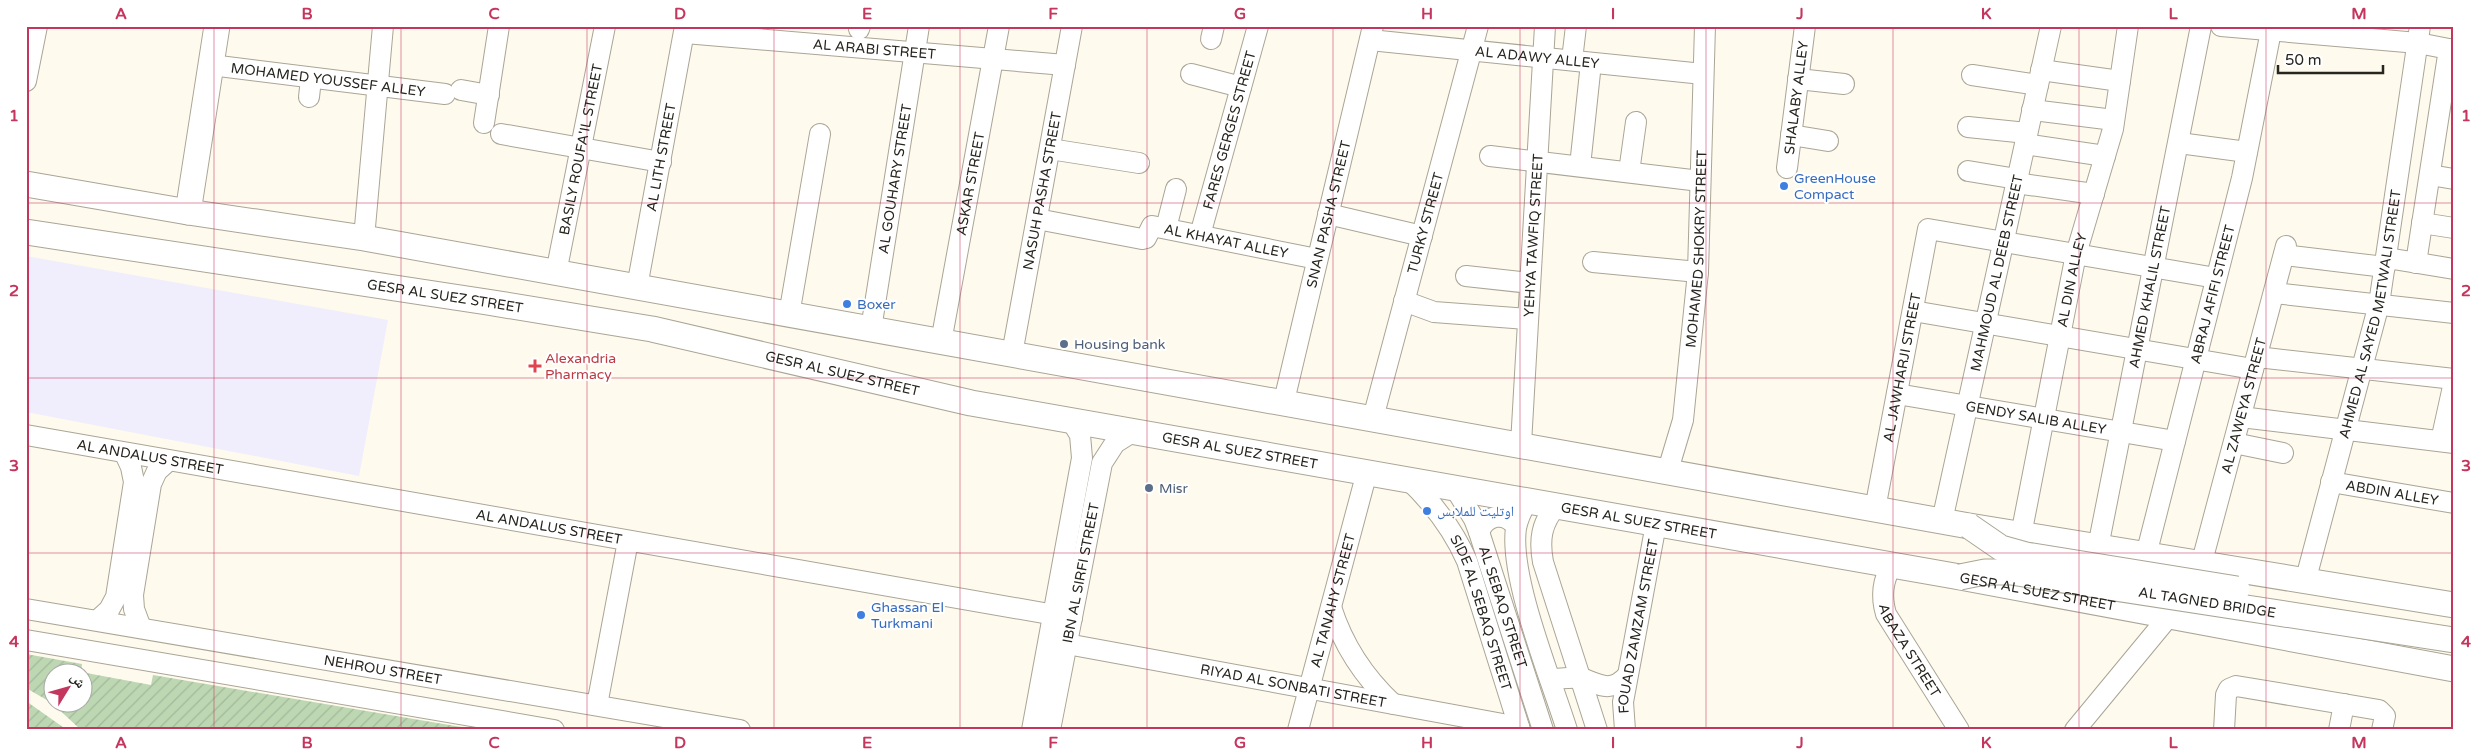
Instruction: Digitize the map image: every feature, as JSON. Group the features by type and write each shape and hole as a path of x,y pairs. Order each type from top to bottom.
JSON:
{"main road":[{"path":"188,212 217,26"},
{"path":"26,184 188,212 364,238 941,342 1284,401 2020,535 2454,605"},
{"name":"GESR AL SUEZ STREET","path":"26,232 652,329 971,403 1960,577 2454,669"},
{"name":"AL TAGNED BRIDGE","path":"1970,526 2001,548 2026,555 2454,624"},
{"name":"AL TAGNED BRIDGE","path":"1960,577 1985,572 2017,573 2454,640"},
{"path":"2421,663 2431,658 2439,650 2445,628 2436,608 2428,601"}],"street":[{"path":"26,81 38,26"},
{"path":"364,238 383,26"},
{"path":"484,123 499,26"},
{"name":"BASILY ROUFA'IL STREET","path":"556,273 605,26"},
{"name":"AL GOUHARY STREET","path":"871,329 919,26"},
{"name":"ASKAR STREET","path":"941,342 999,26"},
{"name":"NASUH PASHA STREET","path":"1012,354 1072,26"},
{"name":"TURKY STREET","path":"1373,418 1478,26"},
{"name":"YEHYA TAWFIQ STREET","path":"1521,444 1545,26"},
{"path":"1576,26 1582,62 1580,166"},
{"name":"MOHAMED SHOKRY STREET","path":"1668,470 1683,420 1698,272 1705,26"},
{"name":"SHALABY ALLEY","path":"1787,168 1805,26"},
{"name":"MAHMOUD AL DEEB STREET","path":"1942,521 2050,26"},
{"name":"AL DIN ALLEY","path":"2020,535 2076,254 2114,120 2128,26"},
{"name":"AHMED KHALIL STREET","path":"2098,547 2202,26"},
{"path":"2221,26 2271,31 2419,35 2452,49 2416,263"},
{"name":"FARES GERGES STREET","path":"1200,235 1257,27"},
{"name":"AL ARABI STREET","path":"685,30 1065,65"},
{"name":"AL LITH STREET","path":"637,287 685,30"},
{"name":"ABRAJ AFIFI STREET","path":"2146,556 2247,152 2271,31"},
{"name":"AL ADAWY ALLEY","path":"1371,33 1472,50 1703,74"},
{"name":"SNAN PASHA STREET","path":"1284,401 1371,33"},
{"name":"AHMED AL SAYED METWALI STREET","path":"2305,582 2379,304 2419,35"},
{"name":"MOHAMED YOUSSEF ALLEY","path":"211,65 310,88 378,88 489,95"},
{"path":"1191,74 1241,87"},
{"path":"1972,75 2120,81"},
{"path":"1798,79 1844,84"},
{"path":"2032,110 2114,120"},
{"path":"1629,172 1636,122"},
{"path":"1968,127 2105,156"},
{"path":"501,134 661,162"},
{"path":"789,315 820,134"},
{"path":"1791,135 1828,141"},
{"path":"2179,143 2247,152"},
{"path":"1050,149 1139,163"},
{"path":"1490,156 1700,181"},
{"path":"1968,171 2094,194"},
{"path":"2430,175 2454,179"},
{"path":"1166,228 1176,189"},
{"path":"1328,214 1422,236"},
{"name":"AL KHAYAT ALLEY","path":"1037,219 1142,239 1146,238 1150,226 1166,228 1318,259"},
{"path":"2422,223 2454,228"},
{"name":"AL JAWHARJI STREET","path":"1875,509 1927,232 1931,228 2004,241"},
{"path":"2004,241 2216,278"},
{"name":"AL ZAWEYA STREET","path":"2201,565 2285,251 2386,263"},
{"path":"1593,262 1698,272"},
{"path":"2386,263 2416,263 2454,268"},
{"path":"1466,276 1530,283"},
{"path":"2274,293 2454,313"},
{"path":"1404,301 1434,312 1528,319"},
{"path":"1913,311 2195,359 2362,369 2454,381 2448,442 2241,417"},
{"name":"GENDY SALIB ALLEY","path":"1897,394 2175,440"},
{"name":"IBN AL SIRFI STREET","path":"1050,730 1067,644 1062,617 1082,452 1080,435 1070,420"},
{"name":"IBN AL SIRFI STREET","path":"1032,730 1102,463 1114,443 1134,431"},
{"name":"AL ANDALUS STREET","path":"26,436 1062,617"},
{"path":"2234,442 2283,453"},
{"path":"98,620 112,606 118,587 134,482 131,467 125,454"},
{"path":"141,628 134,609 135,580 151,484 157,471 168,461"},
{"name":"AL TANAHY STREET","path":"1298,730 1367,472"},
{"name":"SIDE AL SEBAQ STREET","path":"1408,479 1432,503 1457,538 1467,561 1491,602 1520,728"},
{"name":"ABDIN ALLEY","path":"2332,482 2454,503"},
{"name":"AL SEBAQ STREET","path":"1455,488 1474,519 1479,532 1491,602 1543,730"},
{"name":"AL SEBAQ STREET","path":"1528,500 1516,526 1515,541 1518,567 1532,622 1568,730"},
{"path":"1557,505 1545,522 1540,547 1543,562 1597,730"},
{"path":"1479,532 1484,523 1493,517 1503,517 1516,526"},
{"name":"FOUAD ZAMZAM STREET","path":"1625,730 1622,708 1656,524"},
{"path":"597,705 628,541"},
{"name":"ABAZA STREET","path":"1892,565 1885,578 1882,593 1886,614 1958,730"},
{"path":"1331,607 1344,640 1358,663 1393,704"},
{"name":"NEHROU STREET","path":"26,608 740,730"},
{"path":"2074,730 2170,615"},
{"path":"63,646 61,630 70,616"},
{"path":"164,662 171,657 175,649 175,640 170,633"},
{"path":"26,640 164,662 554,730"},
{"name":"RIYAD AL SONBATI STREET","path":"1067,644 1520,728"},
{"path":"1551,679 1582,679 1596,686 1606,687 1616,684 1627,676"},
{"path":"2224,730 2226,695 2232,687 2381,711 2385,719 2382,730"},
{"path":"2339,730 2344,704"}],"shaded area":[{"path":"26,256 388,320 359,476 26,412"}],"green space":[{"path":"26,654 82,664 42,664 42,697 26,688"},
{"path":"92,674 151,685 153,675 479,730 81,730 64,714 92,714"},
{"path":"26,701 67,730 26,730"}],"place":[{"name":"GreenHouse Compact","path":"1784,186"},
{"name":"Boxer","path":"847,304"},
{"name":"Housing bank","path":"1064,344"},
{"name":"Alexandria Pharmacy","path":"535,366"},
{"name":"Misr","path":"1149,488"},
{"name":"اوتليت للملابس","path":"1427,511"},
{"name":"Ghassan El Turkmani","path":"861,615"}]}
